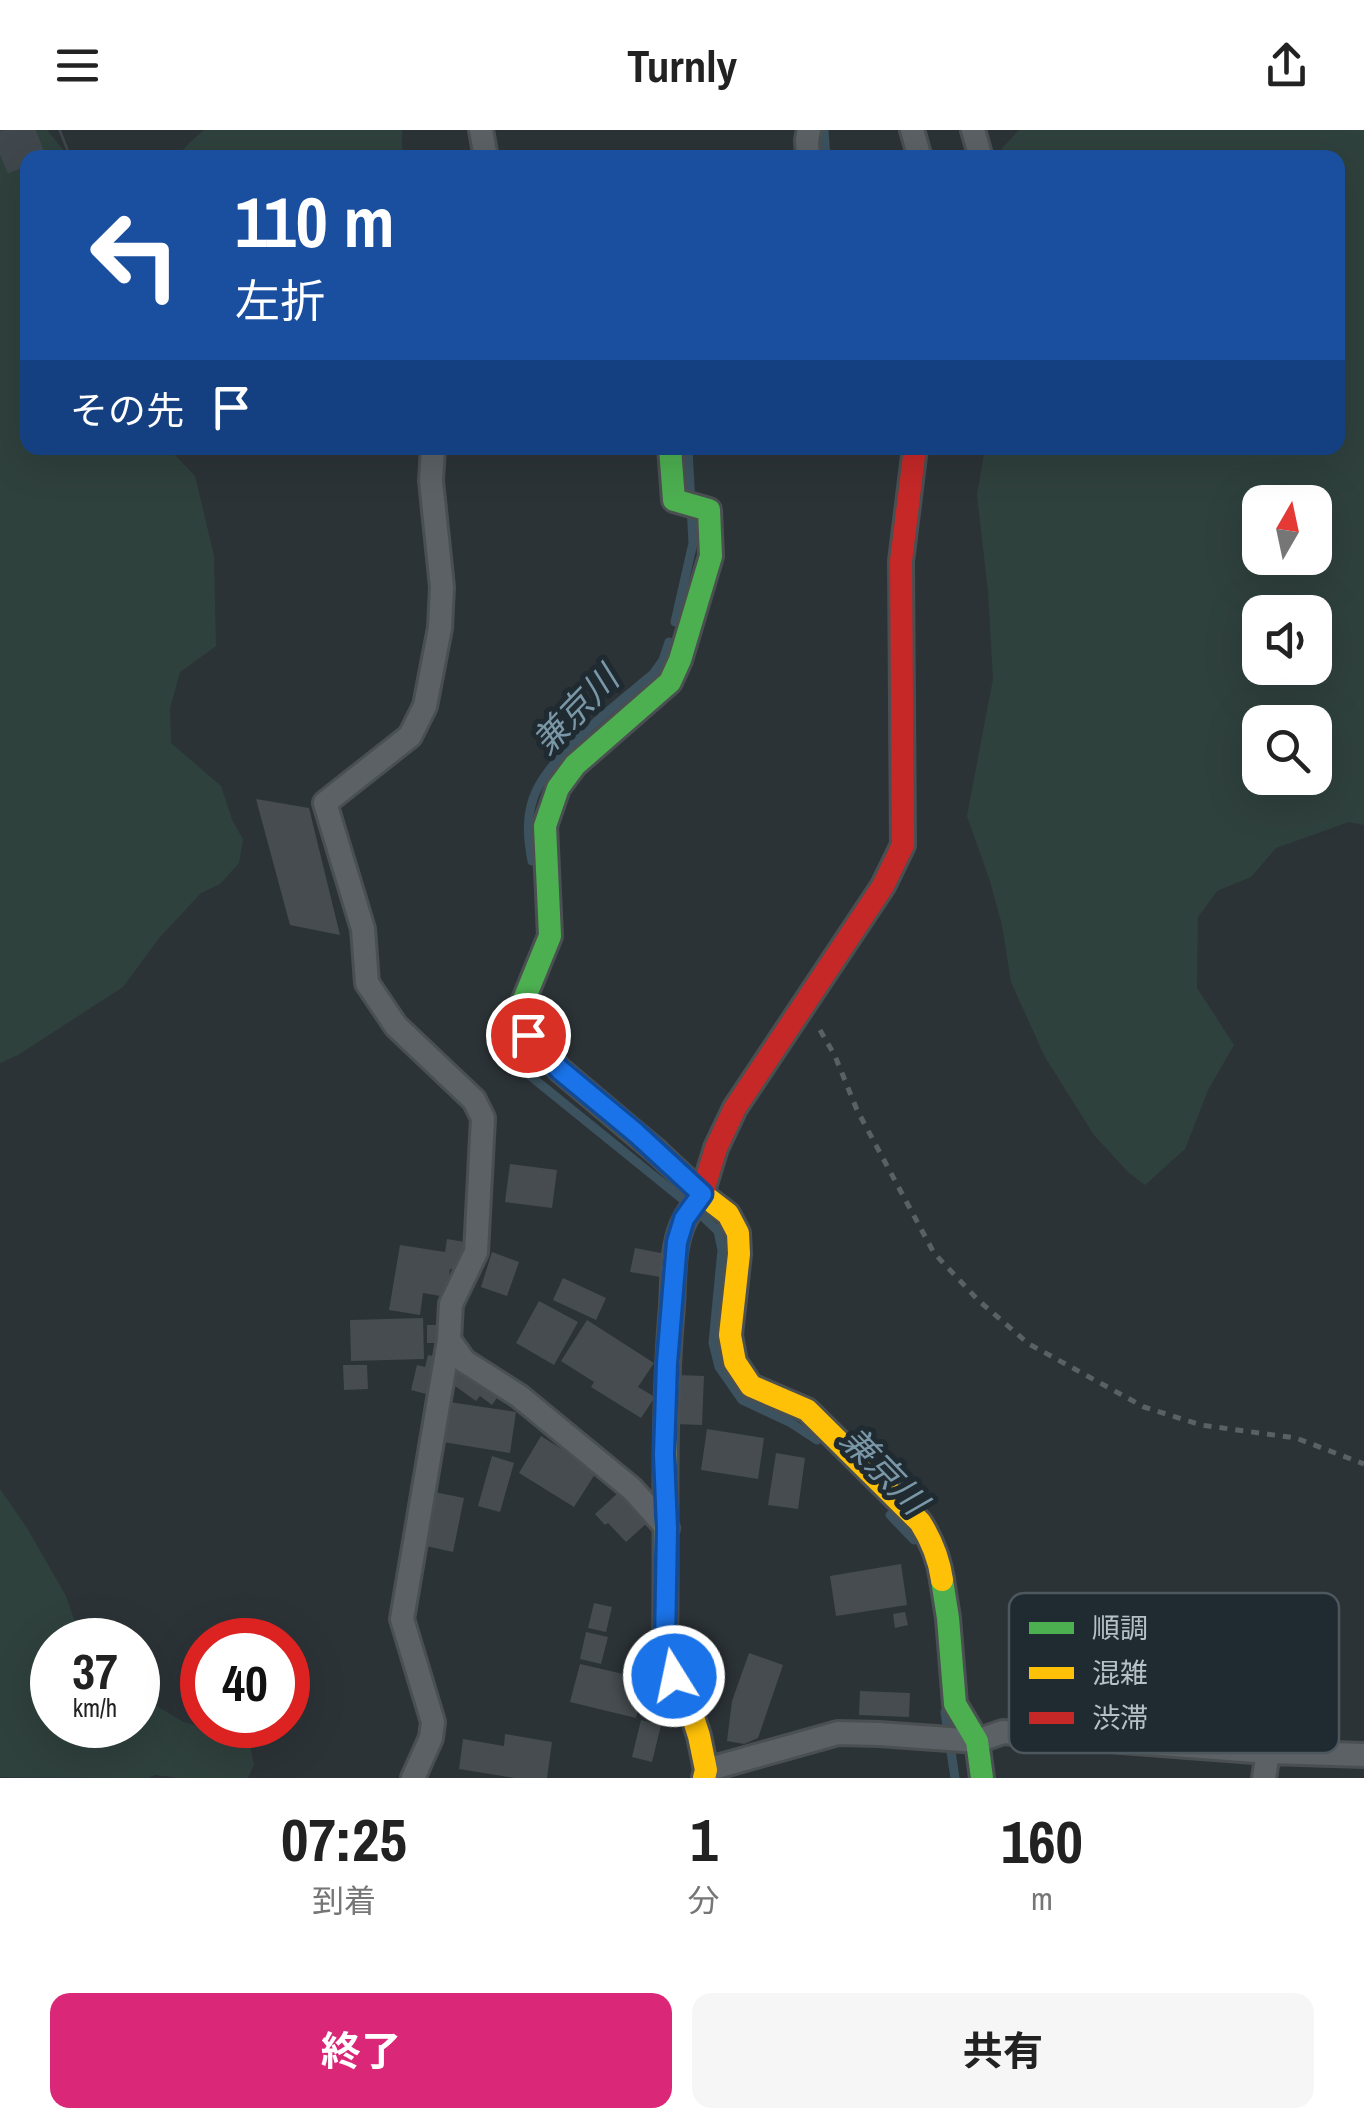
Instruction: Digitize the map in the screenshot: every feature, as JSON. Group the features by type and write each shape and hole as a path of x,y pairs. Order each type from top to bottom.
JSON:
{"street":[{"path":"412,1778 431,1738 433,1722 402,1619 452,1304 476,1252 483,1118 474,1100 396,1026 367,983 363,928 325,803 410,736 425,706 440,628 442,586 431,482 433,455"},
{"path":"671,455 674,500 710,510 710,556 670,682 575,765 558,788 545,826 550,936 521,1006 528,1035 560,1070 636,1133 700,1197 728,1214 738,1233 739,1254 730,1336 735,1362 751,1386 807,1410 920,1522 930,1538 939,1560 948,1618 954,1704 982,1778"},
{"path":"914,455 901,561 903,846 883,886 735,1108 716,1148 700,1197 684,1219 677,1242 664,1454 665,1644 699,1736 705,1774 838,1734 971,1741 1009,1732"},
{"path":"449,1340 464,1362 519,1396 632,1489 667,1528"},
{"path":"1264,1778 1268,1753"},
{"path":"1300,1753 1364,1755"}],"path":[{"path":"804,1004 835,1056 857,1110 934,1253 979,1301 1029,1344 1144,1407 1201,1425 1296,1438 1364,1464"}],"green space":[{"path":"0,130 47,130 63,150 20,150 20,455 175,455 195,476 214,556 216,646 180,672 170,709 171,743 221,786 243,839 239,863 220,884 201,893 159,938 123,987 0,1063"},
{"path":"204,130 402,130 402,150 183,150"},
{"path":"1019,130 1364,130 1364,825 1349,822 1276,848 1251,877 1217,891 1198,917 1197,988 1234,1045 1208,1090 1185,1149 1145,1185 1094,1135 1045,1057 1011,982 1002,925 967,816 993,679 977,495 984,455 1345,455 1345,150 1002,150"},
{"path":"0,1489 66,1596 74,1618 30,1618 30,1748 160,1748 160,1708 180,1720 180,1748 251,1748 254,1764 248,1778 0,1777"}],"building":[{"path":"256,799 309,808 340,935 290,925"},
{"path":"510,1164 557,1170 552,1208 505,1202"},
{"path":"447,1239 465,1242 460,1270 450,1269 446,1297 423,1293 420,1315 389,1310 400,1245 445,1252"},
{"path":"635,1248 666,1254 661,1277 630,1272"},
{"path":"492,1252 519,1262 507,1296 481,1287"},
{"path":"563,1278 606,1298 596,1320 553,1300"},
{"path":"539,1301 578,1322 554,1365 516,1343"},
{"path":"423,1318 424,1359 351,1361 350,1320"},
{"path":"587,1320 654,1363 638,1387 655,1397 641,1418 591,1387 594,1382 561,1361"},
{"path":"427,1325 439,1325 440,1343 427,1343"},
{"path":"428,1355 439,1357 430,1395 411,1390 417,1365 425,1367"},
{"path":"343,1365 367,1365 368,1389 344,1390"},
{"path":"459,1366 499,1395 492,1405 480,1396 476,1401 448,1381"},
{"path":"677,1375 704,1376 702,1425 675,1424"},
{"path":"449,1402 516,1412 510,1453 443,1442"},
{"path":"707,1429 764,1438 758,1479 701,1470"},
{"path":"541,1436 597,1471 574,1507 519,1473"},
{"path":"776,1453 805,1458 798,1509 768,1505"},
{"path":"492,1456 514,1463 500,1512 478,1506"},
{"path":"429,1491 464,1498 453,1552 417,1544"},
{"path":"619,1492 647,1523 626,1542 595,1514"},
{"path":"901,1564 907,1605 836,1616 830,1576"},
{"path":"594,1603 612,1607 606,1632 588,1628"},
{"path":"905,1612 908,1625 895,1628 893,1614"},
{"path":"586,1632 608,1637 601,1664 580,1659"},
{"path":"749,1653 783,1665 758,1738 744,1744 727,1741 732,1701"},
{"path":"580,1664 645,1679 636,1718 570,1702"},
{"path":"860,1691 910,1693 909,1717 859,1715"},
{"path":"649,1694 659,1696 656,1712 645,1709"},
{"path":"641,1720 661,1725 652,1762 632,1757"},
{"path":"505,1734 552,1742 547,1778 515,1778 459,1769 463,1739 504,1746"}],"waterway":[{"name":"兼京川","path":"824,130 825,150"},
{"name":"兼京川","path":"675,622 693,543 688,455"},
{"name":"兼京川","path":"532,861 529,815 541,783 568,748 653,674 669,642"},
{"name":"兼京川","path":"510,1007 506,1037 518,1066 686,1202"},
{"name":"兼京川","path":"698,1212 718,1231 722,1250 713,1343 719,1367 742,1400 817,1440"},
{"name":"兼京川","path":"890,1515 914,1540"},
{"name":"兼京川","path":"945,1712 955,1778"}],"tunnel":[{"path":"0,154 61,130"}],"traffic: fast":[{"path":"656,1151 560,1070 528,1035 521,1007 550,936 545,826 558,788 575,765 670,682 711,556 709,510 674,500 671,455"},
{"path":"942,1580 955,1704 977,1741 982,1778"}],"traffic: slow":[{"path":"656,1151 728,1214 738,1233 730,1335 735,1362 751,1386 807,1410 920,1522 934,1550 942,1580"},
{"path":"691,1210 677,1244 669,1348 665,1644 699,1736 704,1778"}],"traffic: jam":[{"path":"691,1210 702,1194 716,1148 735,1108 883,886 903,845 901,561 914,455"}],"route":[{"path":"528,1035 560,1070 702,1194 684,1219 677,1242 667,1363 665,1644 674,1676"}]}
